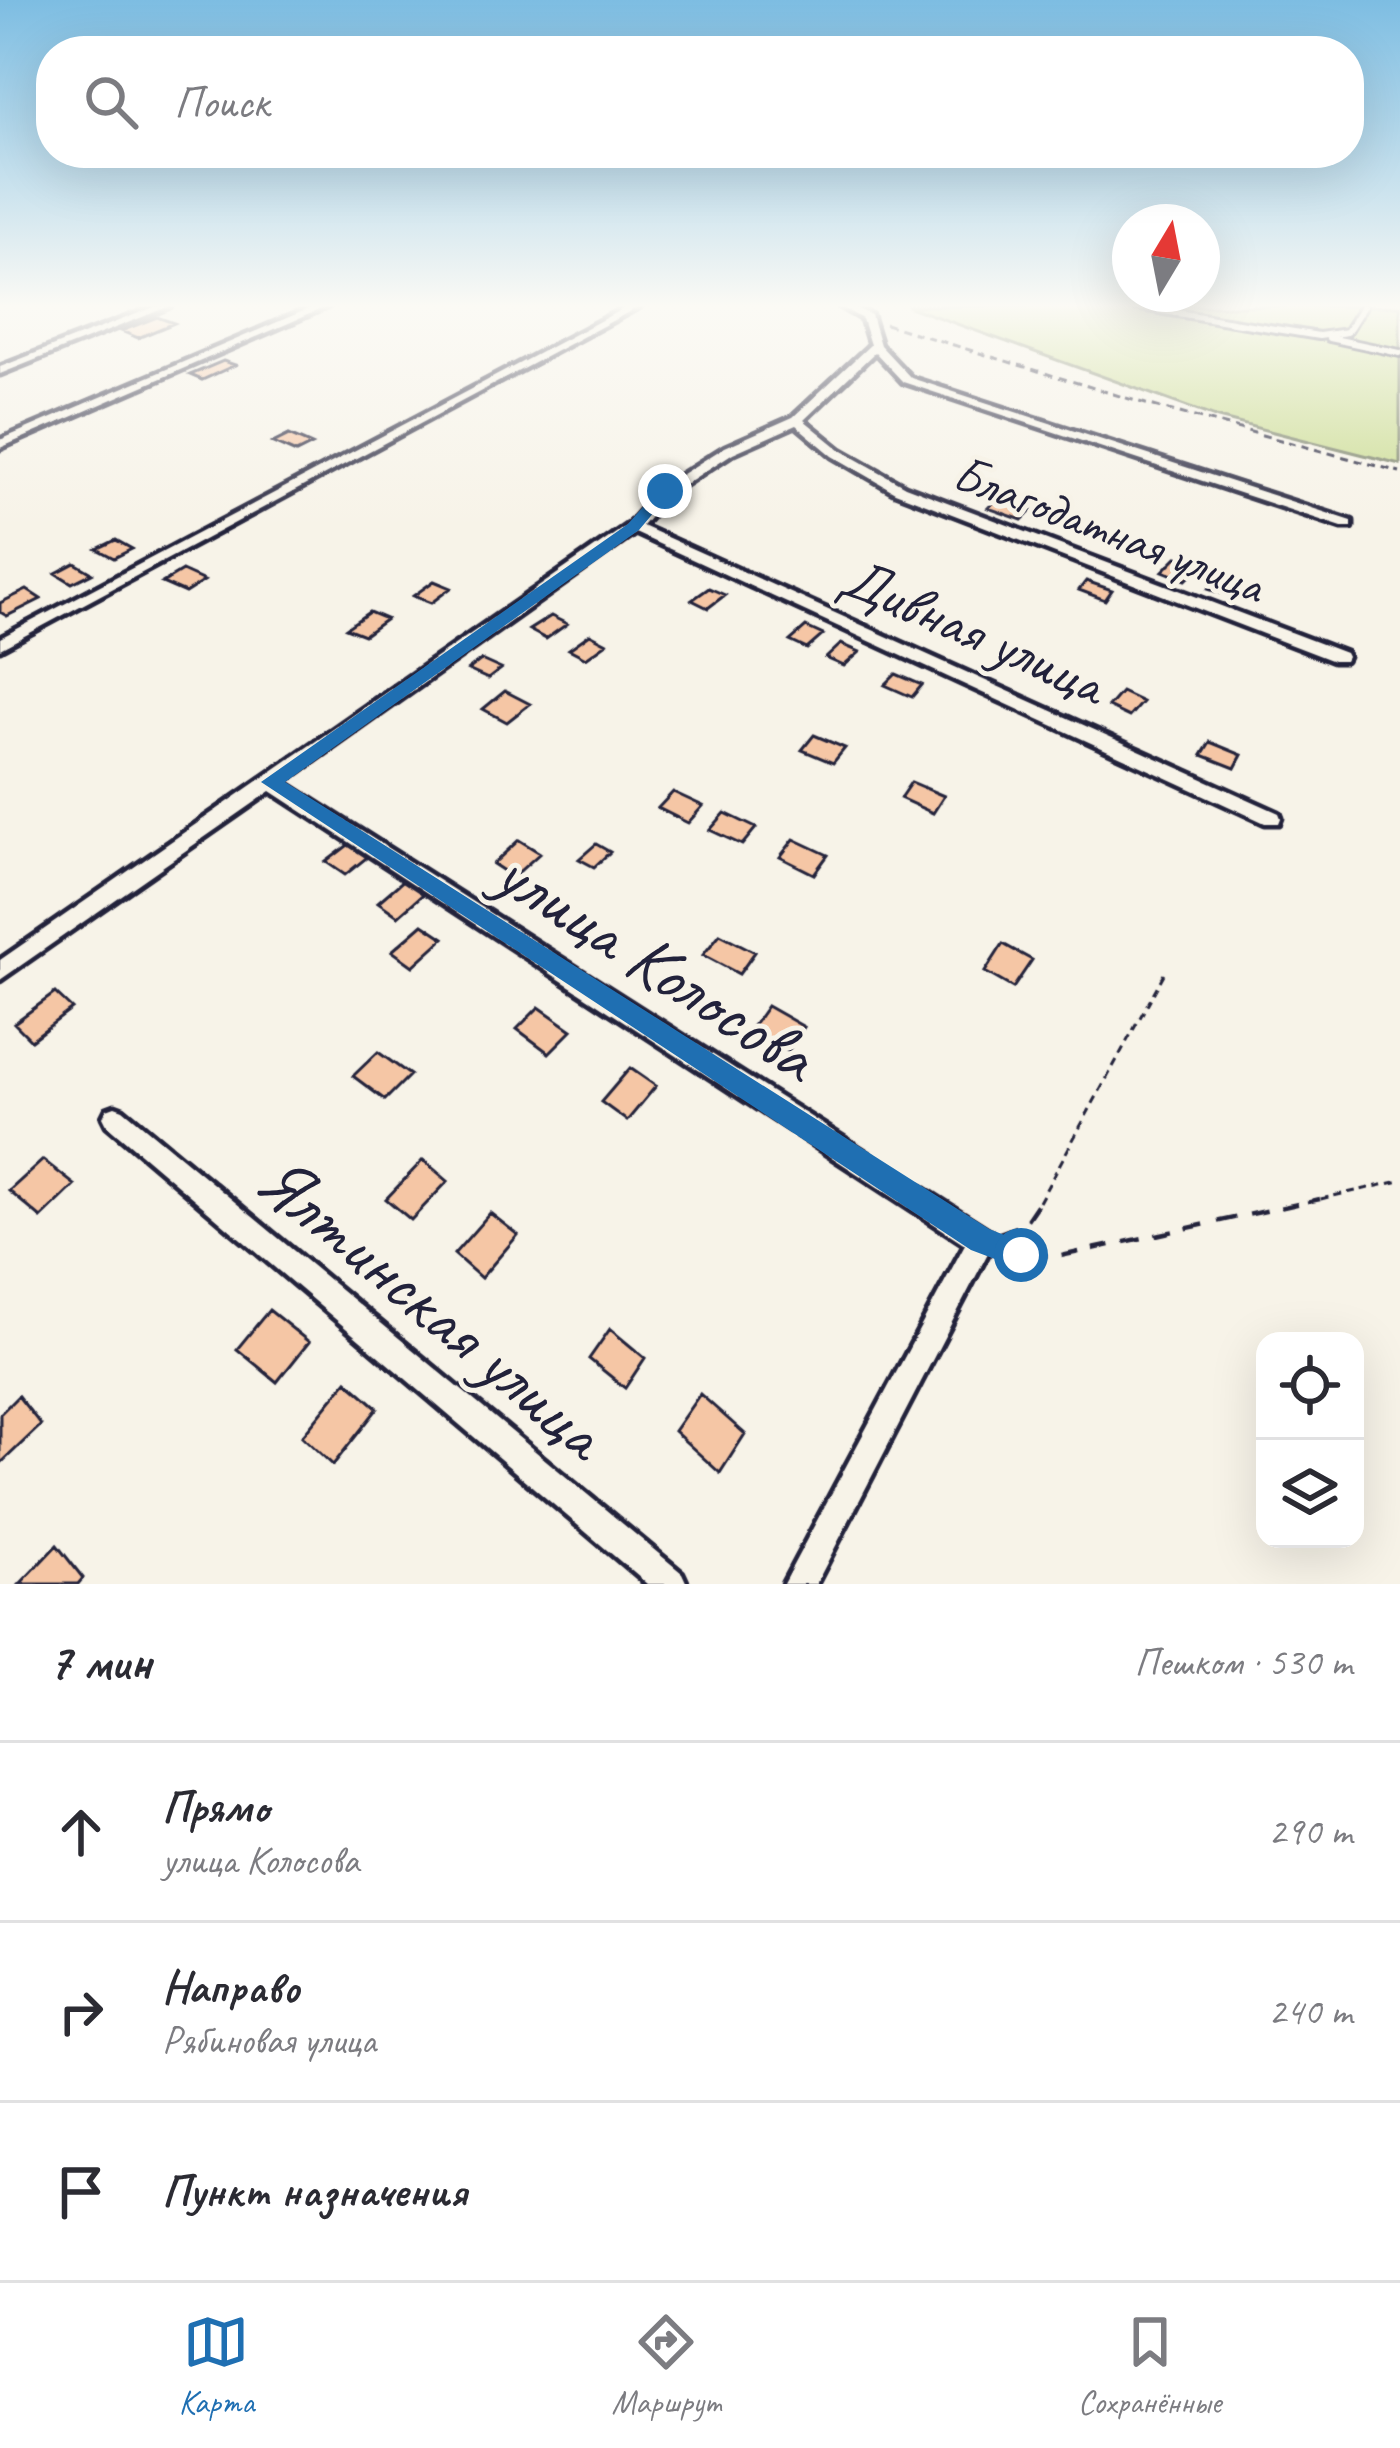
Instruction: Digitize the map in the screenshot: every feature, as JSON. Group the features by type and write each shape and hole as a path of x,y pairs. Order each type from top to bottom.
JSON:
{"street":[{"path":"0,444 150,380"},
{"path":"0,644 496,380"},
{"path":"0,970 634,527 665,491 729,450 797,420 839,380"},
{"path":"907,380 1347,524"},
{"name":"Благодатная улица","path":"797,420 837,453 919,497 1339,657"},
{"name":"Дивная улица","path":"634,527 1272,818"},
{"name":"улица Колосова","path":"271,782 981,1240"},
{"name":"Ялтинская улица","path":"115,1118 671,1584"},
{"path":"800,1584 981,1240"}],"path":[{"path":"1069,380 1400,472"},
{"path":"981,1240 1024,1224 1166,972"},
{"path":"981,1240 1021,1255 1061,1256 1400,1180"}],"green space":[{"path":"1112,380 1400,380 1400,464 1218,418"}],"building":[{"path":"289,435 312,445 296,453 273,443"},
{"path":"998,498 1032,510 1022,520 988,508"},
{"path":"116,540 132,549 114,558 97,549"},
{"path":"1177,557 1200,566 1186,580 1163,571"},
{"path":"75,563 92,573 72,583 56,573"},
{"path":"182,571 204,581 185,593 162,583"},
{"path":"1215,579 1242,589 1236,598 1208,589"},
{"path":"434,581 451,588 431,603 413,596"},
{"path":"1086,581 1112,590 1105,600 1079,590"},
{"path":"709,588 725,595 708,608 692,600"},
{"path":"27,590 41,599 7,616 0,612 0,603"},
{"path":"369,612 386,619 364,635 346,628"},
{"path":"551,616 567,624 546,639 529,630"},
{"path":"806,627 823,635 807,649 790,641"},
{"path":"590,634 607,643 586,658 569,649"},
{"path":"841,644 860,652 844,666 826,658"},
{"path":"481,660 501,669 488,679 468,670"},
{"path":"896,674 922,685 912,697 885,685"},
{"path":"505,691 530,704 507,722 483,709"},
{"path":"1121,692 1142,702 1129,717 1108,707"},
{"path":"814,735 845,748 833,763 802,750"},
{"path":"1210,742 1242,755 1235,768 1202,755"},
{"path":"911,782 944,796 933,813 900,798"},
{"path":"673,792 703,806 688,823 658,808"},
{"path":"725,813 756,828 742,845 710,830"},
{"path":"356,839 375,851 345,875 326,862"},
{"path":"794,839 828,855 814,874 780,857"},
{"path":"519,840 540,853 513,877 493,864"},
{"path":"596,844 610,852 594,867 579,859"},
{"path":"407,877 428,890 398,916 378,902"},
{"path":"423,924 444,938 413,966 392,951"},
{"path":"720,934 755,952 739,974 703,955"},
{"path":"1003,944 1032,960 1013,988 985,972"},
{"path":"55,993 72,1009 31,1040 14,1023"},
{"path":"767,1006 804,1027 788,1051 750,1030"},
{"path":"539,1007 572,1030 549,1053 517,1029"},
{"path":"378,1052 410,1075 385,1100 353,1076"},
{"path":"630,1068 656,1086 627,1121 601,1102"},
{"path":"43,1160 75,1185 41,1218 9,1191"},
{"path":"423,1160 448,1181 411,1220 386,1199"},
{"path":"490,1213 518,1235 481,1278 454,1254"},
{"path":"269,1310 309,1342 277,1382 237,1349"},
{"path":"610,1329 645,1358 625,1388 589,1359"},
{"path":"347,1381 378,1408 333,1465 302,1436"},
{"path":"700,1394 745,1434 720,1473 674,1431"},
{"path":"18,1396 41,1425 0,1464 0,1414"},
{"path":"57,1545 83,1578 78,1584 20,1584"}],"route":[{"path":"665,491 634,527 271,782 981,1240 1021,1255"}]}
